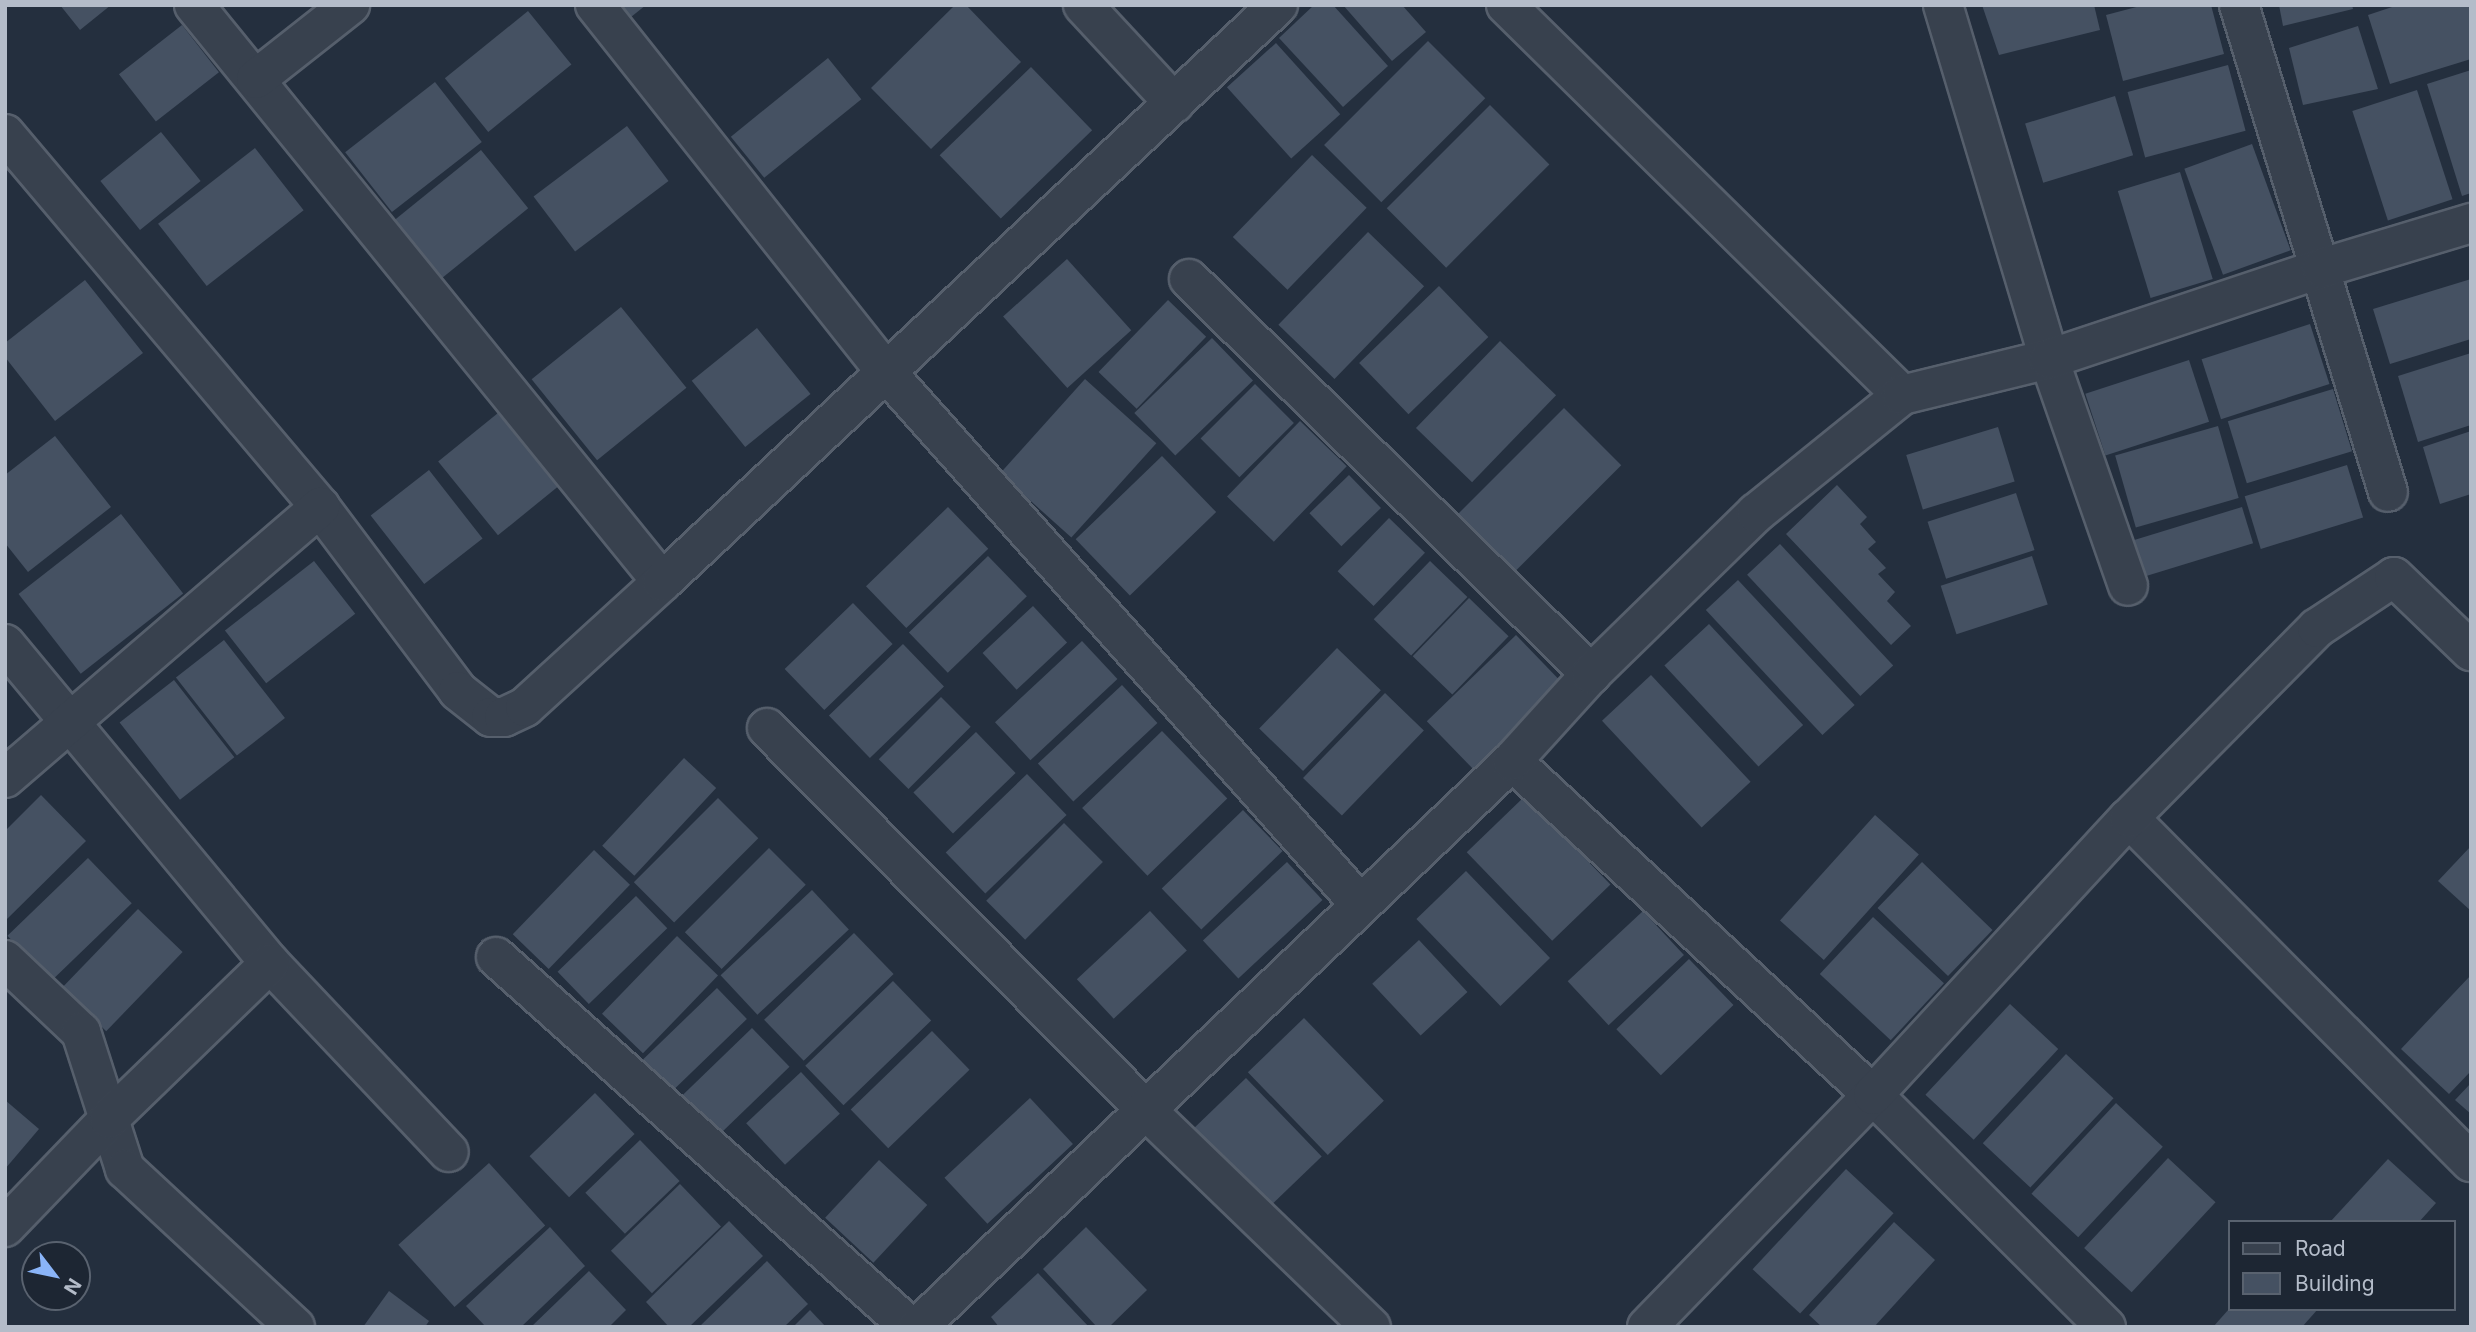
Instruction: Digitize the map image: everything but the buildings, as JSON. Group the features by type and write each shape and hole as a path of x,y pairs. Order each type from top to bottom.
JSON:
{"street":[{"path":"194,5 662,582"},
{"path":"256,79 351,5"},
{"path":"595,5 886,373 1360,904"},
{"path":"1083,5 1174,103"},
{"path":"5,134 320,508 458,691 491,717 504,717 525,707 662,582 1278,5"},
{"path":"1506,5 1902,396"},
{"path":"1943,5 2049,359 2129,586"},
{"path":"2239,5 2322,268 2388,492"},
{"path":"918,1327 1512,761 1591,674 1756,513 1902,396 2049,359 2322,268 2471,223"},
{"path":"1189,279 1591,674"},
{"path":"5,778 320,508"},
{"path":"1647,1327 1873,1096 2129,818 2317,628 2394,576 2471,651"},
{"path":"5,644 271,963 449,1152"},
{"path":"767,728 1144,1109 1371,1327"},
{"path":"1512,761 1873,1096 2106,1327"},
{"path":"2129,818 2471,1162"},
{"path":"496,957 910,1327"},
{"path":"5,960 81,1032 125,1168 295,1327"},
{"path":"5,1227 109,1119 271,963"}]}
